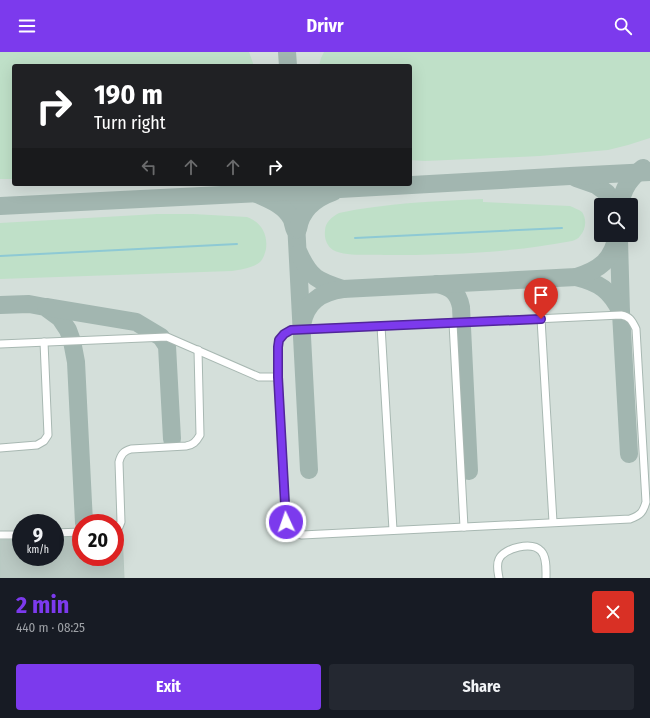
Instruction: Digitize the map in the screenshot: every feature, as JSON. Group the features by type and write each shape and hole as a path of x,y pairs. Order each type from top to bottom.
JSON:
{"lane":[{"path":"621,315 632,320 636,329 646,502 643,510 637,516 630,519 302,535 294,533 288,528 286,522 278,377 278,347 279,340 284,334 291,330 541,319 621,315"},
{"path":"541,319 553,522"},
{"path":"453,323 464,527"},
{"path":"382,326 393,530"},
{"path":"0,344 167,337 259,377 278,377"},
{"path":"0,448 37,445 44,441 48,435 44,342"},
{"path":"121,514 119,462 120,456 125,451 131,449 192,445 197,442 200,435 198,350"},
{"path":"0,535 12,535"},
{"path":"499,578 497,569 498,560 511,549 520,546 530,546 542,552 544,556 546,578"}],"shaded area":[{"path":"0,52 650,52 650,578 0,578"}],"green space":[{"path":"0,52 249,52 253,64 12,64 12,179 0,179"},
{"path":"324,52 650,52 650,138 608,150 540,156 425,161 412,160 412,64 320,64"},
{"path":"483,199 483,202 570,206 582,212 585,218 585,228 579,237 572,241 502,251 455,254 344,254 333,250 329,246 326,239 326,225 331,218 339,213 393,205"},
{"path":"157,214 247,217 260,225 265,234 266,249 264,255 261,261 255,265 232,271 0,279 0,223"}],"building":[{"path":"72,537 72,566 123,566 124,578 0,578 0,540 12,540 12,566 64,566 64,538"}],"waterway":[{"path":"355,238 562,228"},
{"path":"0,256 237,244"}],"taxiway":[{"path":"287,52 288,64"},
{"path":"622,198 628,184 643,168"},
{"path":"412,185 650,172"},
{"path":"576,178 596,185 607,193 610,198"},
{"path":"294,186 309,470"},
{"path":"0,206 393,186"},
{"path":"298,229 302,216 310,206 315,201 333,192"},
{"path":"257,194 276,203 285,210 292,219 295,230"},
{"path":"302,325 304,317 311,304 321,296 335,290 576,277 592,271 604,263 612,251 615,242"},
{"path":"619,242 621,313 629,454"},
{"path":"299,253 311,273 321,281 343,289"},
{"path":"576,277 592,282 603,288 613,298 621,312"},
{"path":"437,284 453,291 456,294 461,307 469,471"},
{"path":"0,305 29,304 45,307 60,318 68,330 72,341 76,362 84,514"},
{"path":"46,307 136,322 161,337 167,346 172,439"}],"route":[{"path":"286,522 278,377 278,347 279,340 284,334 291,330 541,319"}]}
